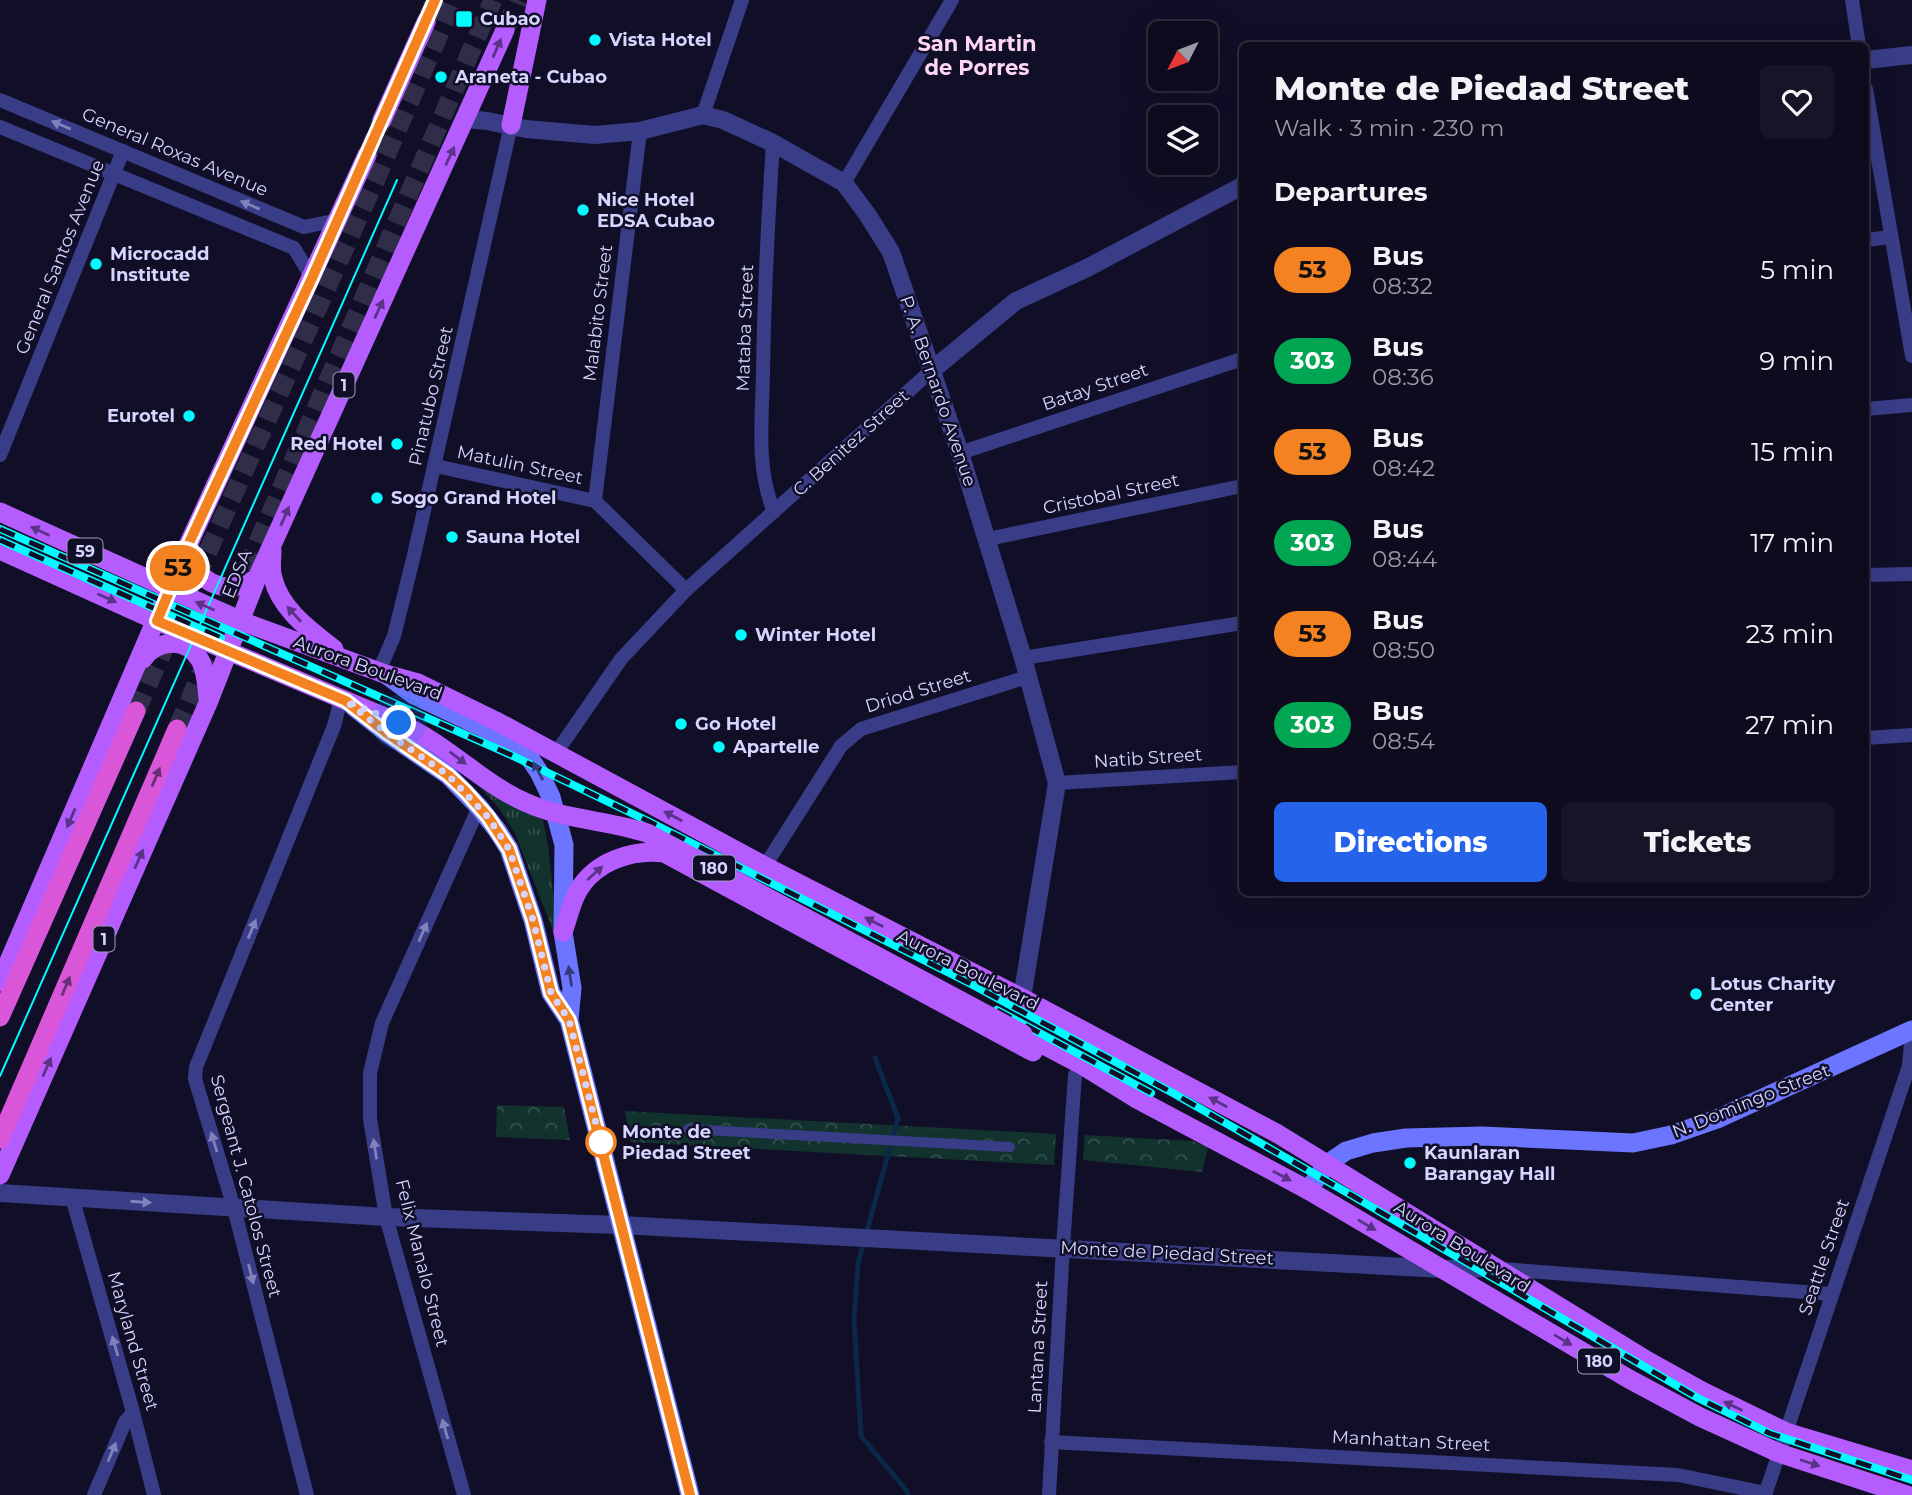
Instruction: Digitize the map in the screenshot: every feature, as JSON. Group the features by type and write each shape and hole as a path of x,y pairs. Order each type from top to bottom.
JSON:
{"highway":[{"path":"0,1017 136,712"},
{"name":"1","path":"0,1139 177,729"}],"main road":[{"path":"510,125 537,0"},
{"path":"382,120 425,22"},
{"name":"EDSA","path":"0,1175 208,702 257,578 505,30"},
{"path":"0,982 189,543 367,155"},
{"name":"Aurora Boulevard","path":"0,512 241,621 382,673 418,683 464,712 556,753 765,866 1023,998 1278,1134 1702,1391 1786,1432 1912,1470"},
{"path":"189,543 190,553 199,573 216,585 237,587 257,578"},
{"path":"272,545 272,575 277,591 289,609 310,631 345,659"},
{"name":"Aurora Boulevard","path":"0,550 157,621 399,723 439,744 514,797 550,812 621,825 647,833 1080,1064 1136,1098 1308,1190 1629,1380 1700,1417 1779,1453 1907,1495"},
{"path":"138,666 148,652 159,645 170,642 183,645 200,659 208,702"},
{"path":"343,700 448,775 479,807 509,849 533,920 551,993 569,1020"},
{"path":"464,712 525,751 539,772 555,809 564,845 563,932 572,988 569,1020 690,1495"},
{"path":"563,932 578,890 603,866 630,855 664,853 1075,1075 1136,1098"},
{"name":"N. Domingo Street","path":"1308,1190 1327,1164 1346,1151 1373,1143 1406,1138 1482,1136 1633,1143 1671,1135 1717,1119 1912,1031"}],"street":[{"path":"467,119 526,130 595,135 640,131 703,115 742,0"},
{"path":"844,183 952,0"},
{"path":"1852,0 1857,42"},
{"path":"1869,60 1912,55"},
{"name":"General Roxas Avenue","path":"0,100 304,227 338,220"},
{"path":"1869,108 1912,356"},
{"name":"P. A. Bernardo Avenue","path":"703,115 740,127 844,183 891,252 988,539 1057,783 1023,998"},
{"name":"Pinatubo Street","path":"382,673 394,636 436,466 510,125"},
{"path":"0,127 294,248 312,278"},
{"name":"Malabito Street","path":"595,501 640,131"},
{"name":"Mataba Street","path":"773,143 764,288 761,465 774,512"},
{"name":"General Santos Avenue","path":"0,455 123,151"},
{"name":"C. Benitez Street","path":"556,753 621,659 686,590 931,371 1016,302 1087,268 1239,188"},
{"path":"286,245 295,223"},
{"path":"1869,240 1890,237"},
{"name":"Batay Street","path":"960,453 1239,360"},
{"path":"1869,409 1912,405"},
{"name":"Matulin Street","path":"436,466 595,501 686,590"},
{"name":"Cristobal Street","path":"988,539 1239,487"},
{"path":"1869,575 1912,574"},
{"path":"1023,658 1239,623"},
{"name":"Driod Street","path":"765,866 841,746 851,736 861,729 1027,677"},
{"name":"Sergeant J. Catolos Street","path":"307,1495 234,1208 197,1089 196,1067 343,700"},
{"path":"1869,738 1912,735"},
{"name":"Natib Street","path":"1057,783 1239,772"},
{"name":"Felix Manalo Street","path":"464,1495 386,1217 370,1119 370,1073 383,1023 479,807"},
{"name":"Seattle Street","path":"1765,1494 1831,1294 1877,1167 1909,1066 1912,1031"},
{"name":"Lantana Street","path":"1049,1495 1075,1075"},
{"path":"688,1129 1010,1147"},
{"name":"Monte de Piedad Street","path":"0,1194 386,1217 620,1225 1443,1269 1497,1268 1831,1294"},
{"name":"Maryland Street","path":"72,1197 154,1495"},
{"path":"94,1495 125,1422 133,1412"},
{"name":"Manhattan Street","path":"1051,1442 1678,1475 1765,1494"}],"green space":[{"path":"476,783 514,807 543,820 559,946 514,831 497,806"},
{"path":"497,1105 564,1107 570,1140 496,1137"},
{"path":"625,1111 1056,1134 1054,1165 630,1142"},
{"path":"1085,1135 1193,1141 1208,1147 1202,1172 1083,1160"}],"waterway":[{"path":"875,1058 898,1118 858,1264 854,1319 861,1436 908,1495"}],"tunnel":[{"path":"426,22 435,0"},
{"path":"136,711 454,0"},
{"path":"177,729 493,0"},
{"path":"505,30 518,0"},
{"path":"367,155 382,120"}],"tram line":[{"path":"0,1076 397,180"}],"railway":[{"path":"0,529 509,754 652,823 971,984 1173,1093 1698,1398 1769,1433 1912,1480"},
{"path":"0,540 221,638"},
{"path":"997,1010 1151,1093"}],"bus line":[{"name":"53","path":"435,0 312,278 189,543 157,621 346,701 448,775 488,817 509,849 533,920 551,993 569,1020 690,1495"}],"place":[{"name":"Cubao","path":"464,19"},
{"name":"Vista Hotel","path":"595,40"},
{"name":"Araneta - Cubao","path":"441,77"},
{"name":"Nice Hotel EDSA Cubao","path":"583,210"},
{"name":"Microcadd Institute","path":"96,264"},
{"name":"Eurotel","path":"189,416"},
{"name":"Red Hotel","path":"397,444"},
{"name":"Sogo Grand Hotel","path":"377,498"},
{"name":"Sauna Hotel","path":"452,537"},
{"name":"Winter Hotel","path":"741,635"},
{"name":"Go Hotel","path":"681,724"},
{"name":"Apartelle","path":"719,747"},
{"name":"Lotus Charity Center","path":"1696,994"},
{"name":"Monte de Piedad Street","path":"601,1142"},
{"name":"Kaunlaran Barangay Hall","path":"1410,1163"}],"district":[{"name":"San Martin de Porres","path":"977,55"}],"route":[{"path":"399,723 346,701 448,775 488,817 509,849 533,920 551,993 569,1020 602,1147 601,1142"}]}
